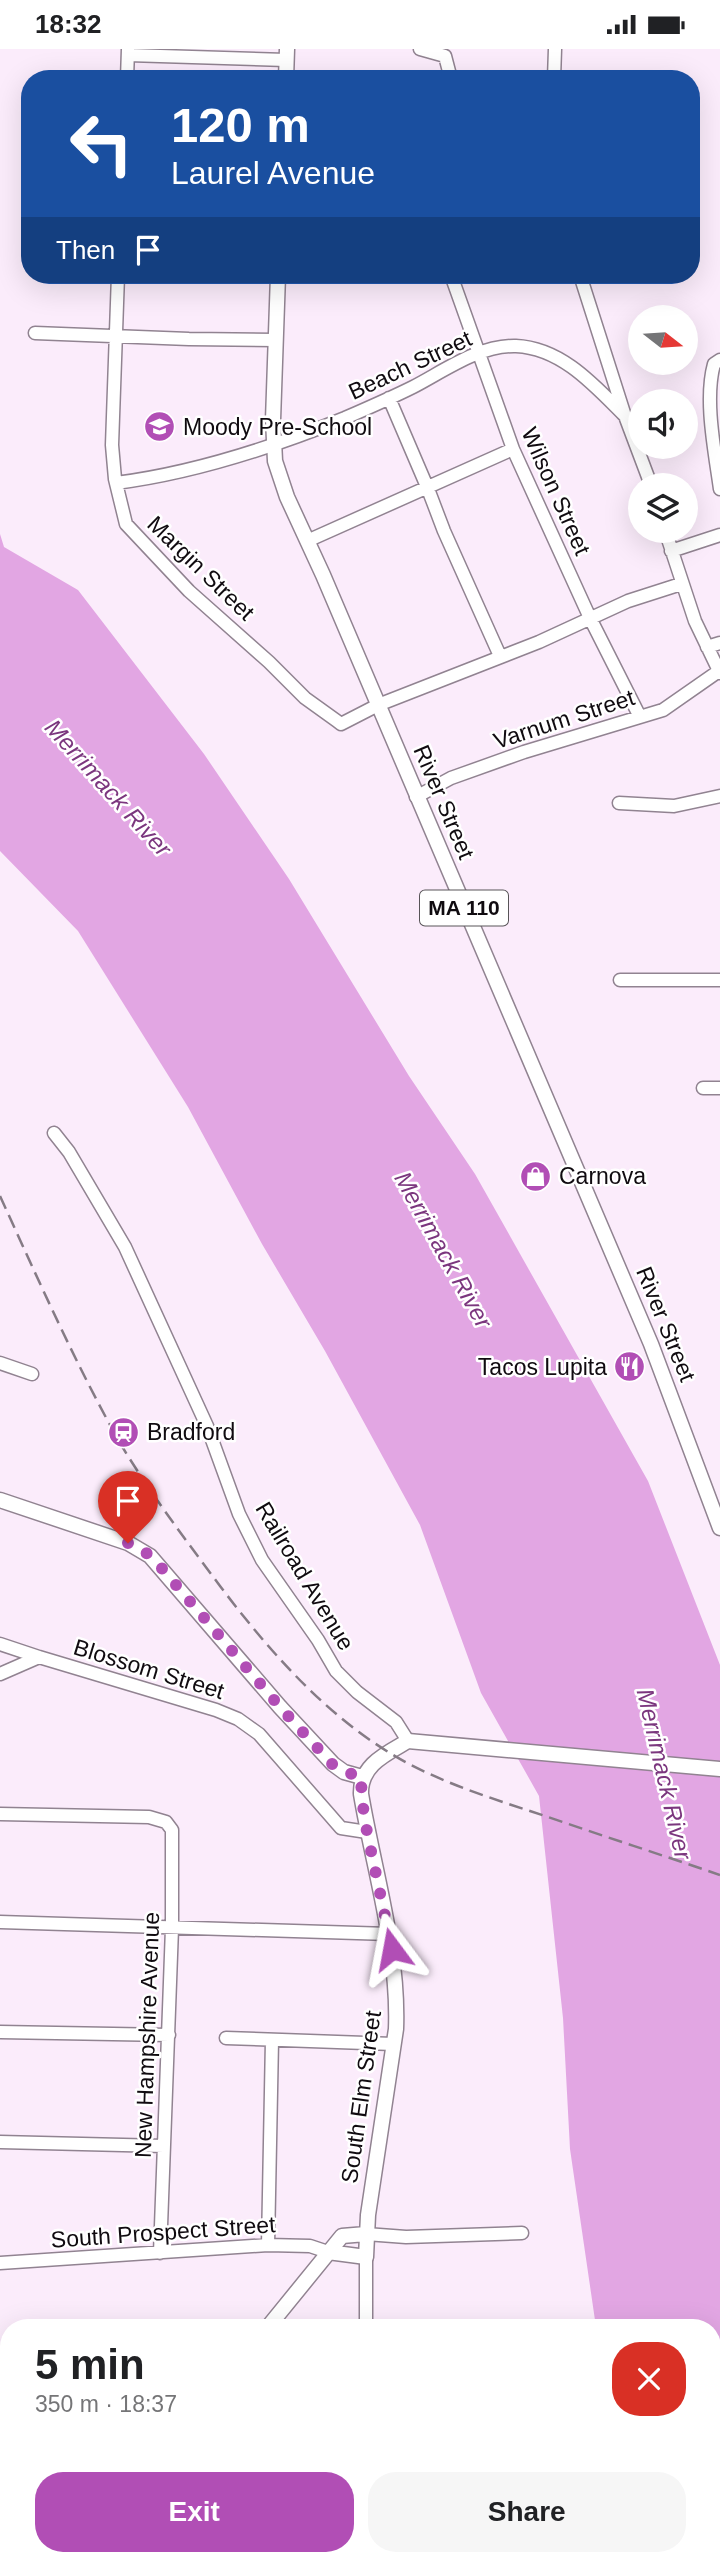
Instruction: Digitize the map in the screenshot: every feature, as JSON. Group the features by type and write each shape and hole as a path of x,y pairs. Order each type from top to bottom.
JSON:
{"main road":[{"name":"River Street","path":"278,284 274,444 275,461 287,497 651,1344 720,1528"},
{"path":"0,1500 120,1540 150,1556 280,1707 333,1765 345,1772 362,1777 366,1769 413,1741 720,1769"},
{"name":"South Elm Street","path":"362,1777 361,1794 389,1934 397,2001 366,2234 366,2257"},
{"path":"274,2319 342,2236 366,2234"},
{"path":"328,2252 366,2257"}],"street":[{"path":"420,49 445,56 449,70"},
{"path":"554,70 555,49"},
{"path":"127,70 128,52 286,55"},
{"name":"Margin Street","path":"118,284 112,445 116,483 127,524 189,591 326,715 341,724 377,705"},
{"name":"Wilson Street","path":"454,284 513,449 590,618 640,717"},
{"path":"583,284 646,473"},
{"path":"35,333 276,339"},
{"name":"Beach Street","path":"116,483 152,479 235,458 388,398 478,353 515,346 541,352 564,362 592,382 625,416"},
{"path":"717,362 710,377 712,428 720,489"},
{"path":"388,398 459,567 500,656"},
{"path":"307,541 513,449"},
{"path":"671,551 720,535"},
{"path":"669,543 681,584 719,672"},
{"path":"377,705 539,642 628,601 681,584"},
{"path":"706,647 720,643"},
{"name":"Varnum Street","path":"416,797 451,778 511,756 663,709 719,672"},
{"path":"619,803 674,806 720,796"},
{"path":"620,980 720,980"},
{"path":"703,1089 720,1089"},
{"name":"Railroad Avenue","path":"54,1133 69,1152 125,1247 210,1435 239,1514 262,1560 318,1640 336,1671 357,1692 396,1722 413,1741"},
{"path":"0,1363 32,1374"},
{"path":"0,1644 40,1657"},
{"name":"Blossom Street","path":"0,1674 40,1657 216,1710 237,1719 259,1734 341,1828 367,1832"},
{"name":"New Hampshire Avenue","path":"0,1814 149,1817 166,1822 172,1830 174,1842 169,2035 160,2253"},
{"path":"0,1922 389,1934"},
{"path":"0,2032 169,2035"},
{"path":"226,2038 393,2044"},
{"path":"268,2245 272,2040"},
{"path":"0,2142 164,2146"},
{"path":"366,2234 406,2237 522,2233"},
{"name":"South Prospect Street","path":"0,2263 268,2245 310,2246 328,2252"},
{"path":"366,2257 366,2319"}],"water":[{"name":"Merrimack River","path":"0,534 4,547 78,590 204,754 289,879 409,1076 475,1174 648,1481 720,1665 720,2319 595,2319 570,2149 563,2018 539,1796 481,1693 420,1525 188,1107 78,931 0,851"}],"railway":[{"path":"0,1196 72,1352 131,1462 240,1612 283,1663 330,1709 383,1748 427,1773 494,1799 720,1875"}],"place":[{"name":"Moody Pre-School","path":"160,427"},
{"name":"Carnova","path":"536,1176"},
{"name":"Tacos Lupita","path":"630,1367"},
{"name":"Bradford","path":"124,1432"}],"route":[{"path":"128,1543 142,1549 159,1565 333,1765 362,1777 360,1788 367,1832 392,1949"}]}
